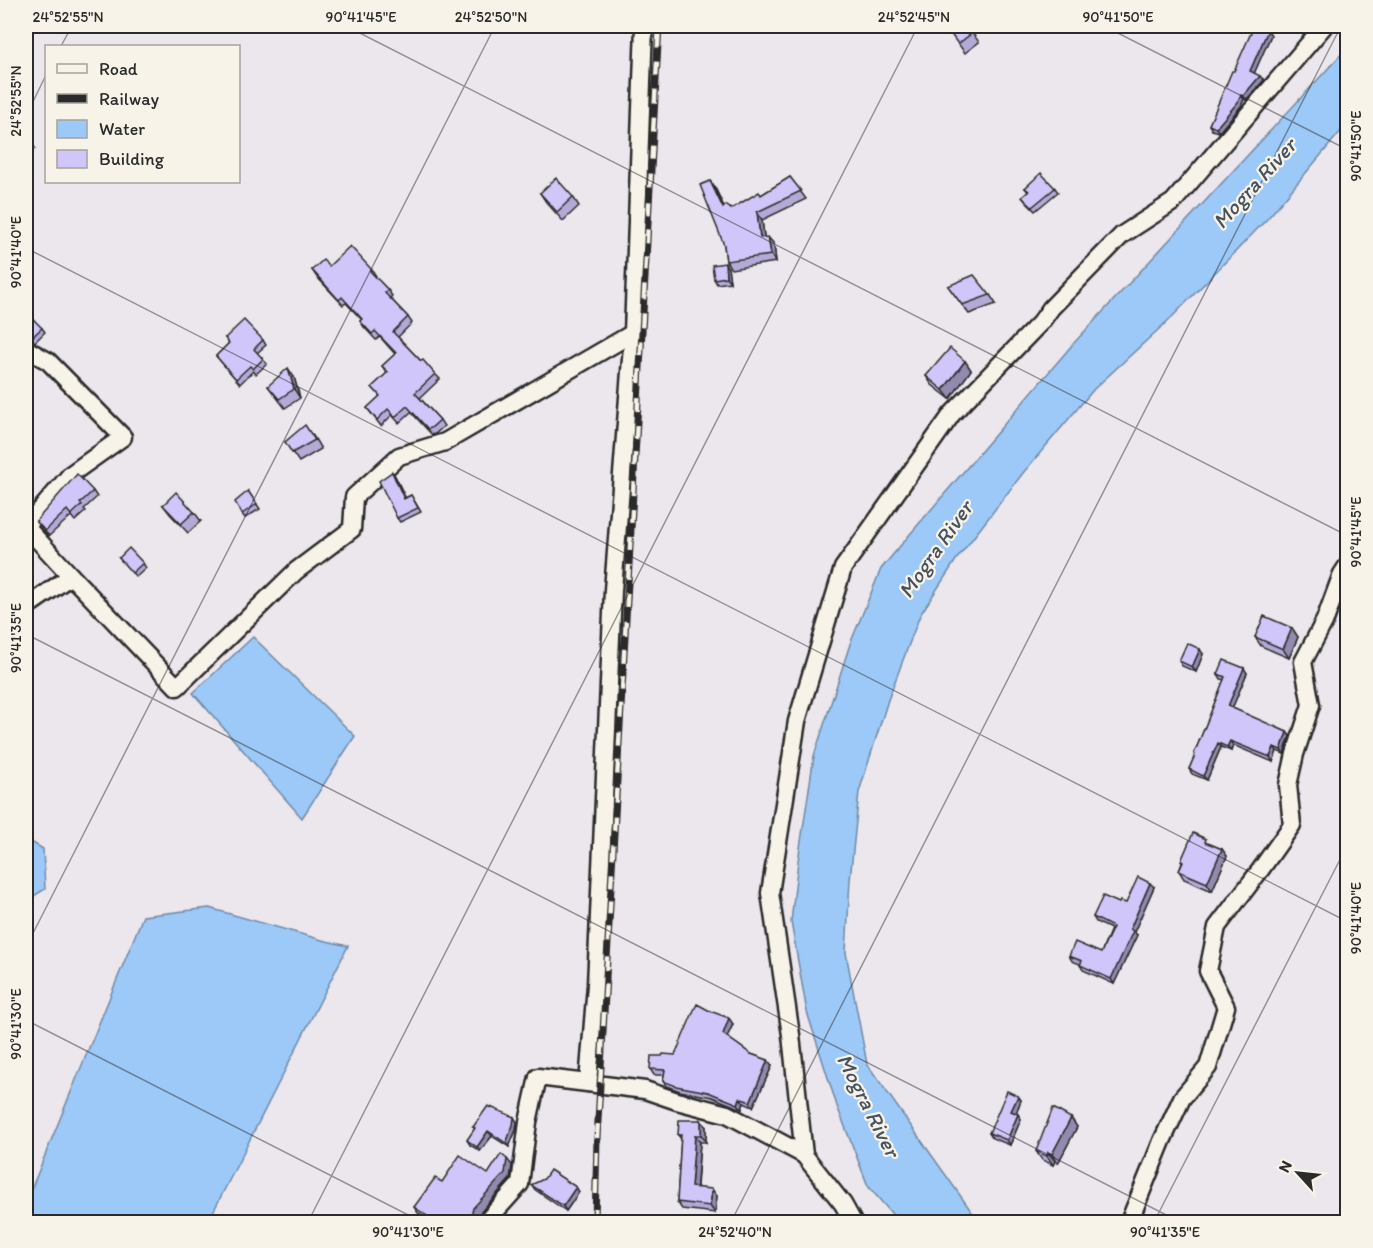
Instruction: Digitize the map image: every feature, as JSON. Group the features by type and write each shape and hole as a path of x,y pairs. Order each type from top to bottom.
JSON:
{"street":[{"path":"588,1083 596,985 613,590 633,333 644,26"},
{"path":"804,1155 791,1035 770,893 797,721 843,568 952,414 1122,235 1173,202 1324,26"},
{"path":"26,349 48,361 123,436 71,474 26,528 177,687 296,571 352,529 354,497 399,456 445,442 633,333"},
{"path":"1129,1222 1182,1098 1208,1068 1226,1007 1208,971 1217,927 1292,825 1288,785 1295,754 1311,705 1303,662 1325,620 1347,565"},
{"path":"26,607 71,576"},
{"path":"486,1222 520,1184 528,1122 538,1077 645,1090 727,1114 804,1155 843,1204 854,1222"}],"water":[{"name":"Mogra River","path":"1347,48 1347,124 1268,218 1172,317 1094,389 1023,473 956,560 920,615 888,700 859,792 850,880 846,953 867,1064 979,1222 899,1222 868,1186 837,1106 807,1012 791,922 814,756 850,644 881,569 911,533 1073,344"},
{"path":"253,637 355,736 302,818 193,693"},
{"path":"26,839 43,849 45,889 26,901"},
{"path":"209,908 348,946 208,1222 26,1222 26,1202 143,916"}],"building":[{"path":"954,26 967,26 972,33 958,44 948,30"},
{"path":"1254,26 1268,30 1250,71 1260,76 1243,96 1241,95 1238,102 1216,128 1209,125"},
{"path":"1041,173 1055,188 1032,207 1022,197 1029,191 1025,188"},
{"path":"790,177 801,191 757,212 760,238 768,237 771,255 726,261 724,245 700,185 710,181 723,208 726,205 731,209 759,192 761,195"},
{"path":"556,178 573,197 557,212 540,193"},
{"path":"350,246 388,290 385,293 408,317 393,332 435,374 415,393 440,420 431,428 428,429 407,406 395,417 388,409 377,420 367,408 380,396 372,387 388,372 382,366 396,353 375,331 372,334 342,297 339,300 312,270 323,260 329,266"},
{"path":"725,263 726,277 714,279 712,265"},
{"path":"974,275 990,295 962,305 948,286"},
{"path":"32,318 42,328 32,337 26,332 26,324"},
{"path":"244,320 263,340 254,349 263,359 253,369 250,366 236,379 216,356 229,343 225,338"},
{"path":"950,348 965,361 943,390 926,376"},
{"path":"288,368 294,389 279,399 268,386"},
{"path":"305,425 315,440 292,453 285,442"},
{"path":"392,472 404,499 411,495 418,508 397,518 379,481"},
{"path":"77,474 93,491 71,515 67,510 45,531 36,521"},
{"path":"248,491 257,504 242,514 235,502"},
{"path":"176,492 194,512 181,524 163,505"},
{"path":"129,548 143,563 132,573 119,558"},
{"path":"1264,616 1292,628 1283,649 1255,637"},
{"path":"1187,643 1200,649 1192,667 1179,661"},
{"path":"1224,660 1244,668 1228,706 1287,732 1281,750 1274,747 1270,757 1230,741 1227,747 1218,743 1203,776 1189,769 1225,677 1218,674"},
{"path":"1193,833 1206,839 1205,842 1222,849 1207,883 1179,871"},
{"path":"1138,877 1150,883 1130,929 1133,931 1111,979 1080,965 1082,961 1069,956 1075,942 1101,953 1113,927 1093,917 1103,896 1119,903 1120,901 1126,903"},
{"path":"697,1004 729,1018 723,1034 751,1054 768,1060 750,1102 740,1098 738,1104 708,1092 676,1086 663,1081 665,1070 650,1069 651,1056 675,1055"},
{"path":"1007,1091 1018,1096 1011,1111 1018,1114 1007,1140 989,1133"},
{"path":"488,1106 514,1117 513,1125 506,1143 488,1131 477,1147 467,1140"},
{"path":"1053,1108 1071,1118 1052,1154 1048,1152 1047,1156 1036,1151"},
{"path":"679,1120 701,1120 701,1135 695,1135 691,1187 712,1189 710,1206 677,1202 681,1135 678,1135"},
{"path":"501,1154 507,1159 505,1173 473,1208 467,1222 436,1222 414,1207 435,1178 442,1182 460,1155 488,1174"},
{"path":"550,1170 576,1187 563,1206 531,1185 544,1179"}],"railway":[{"path":"595,1222 597,1139 659,26"}]}
